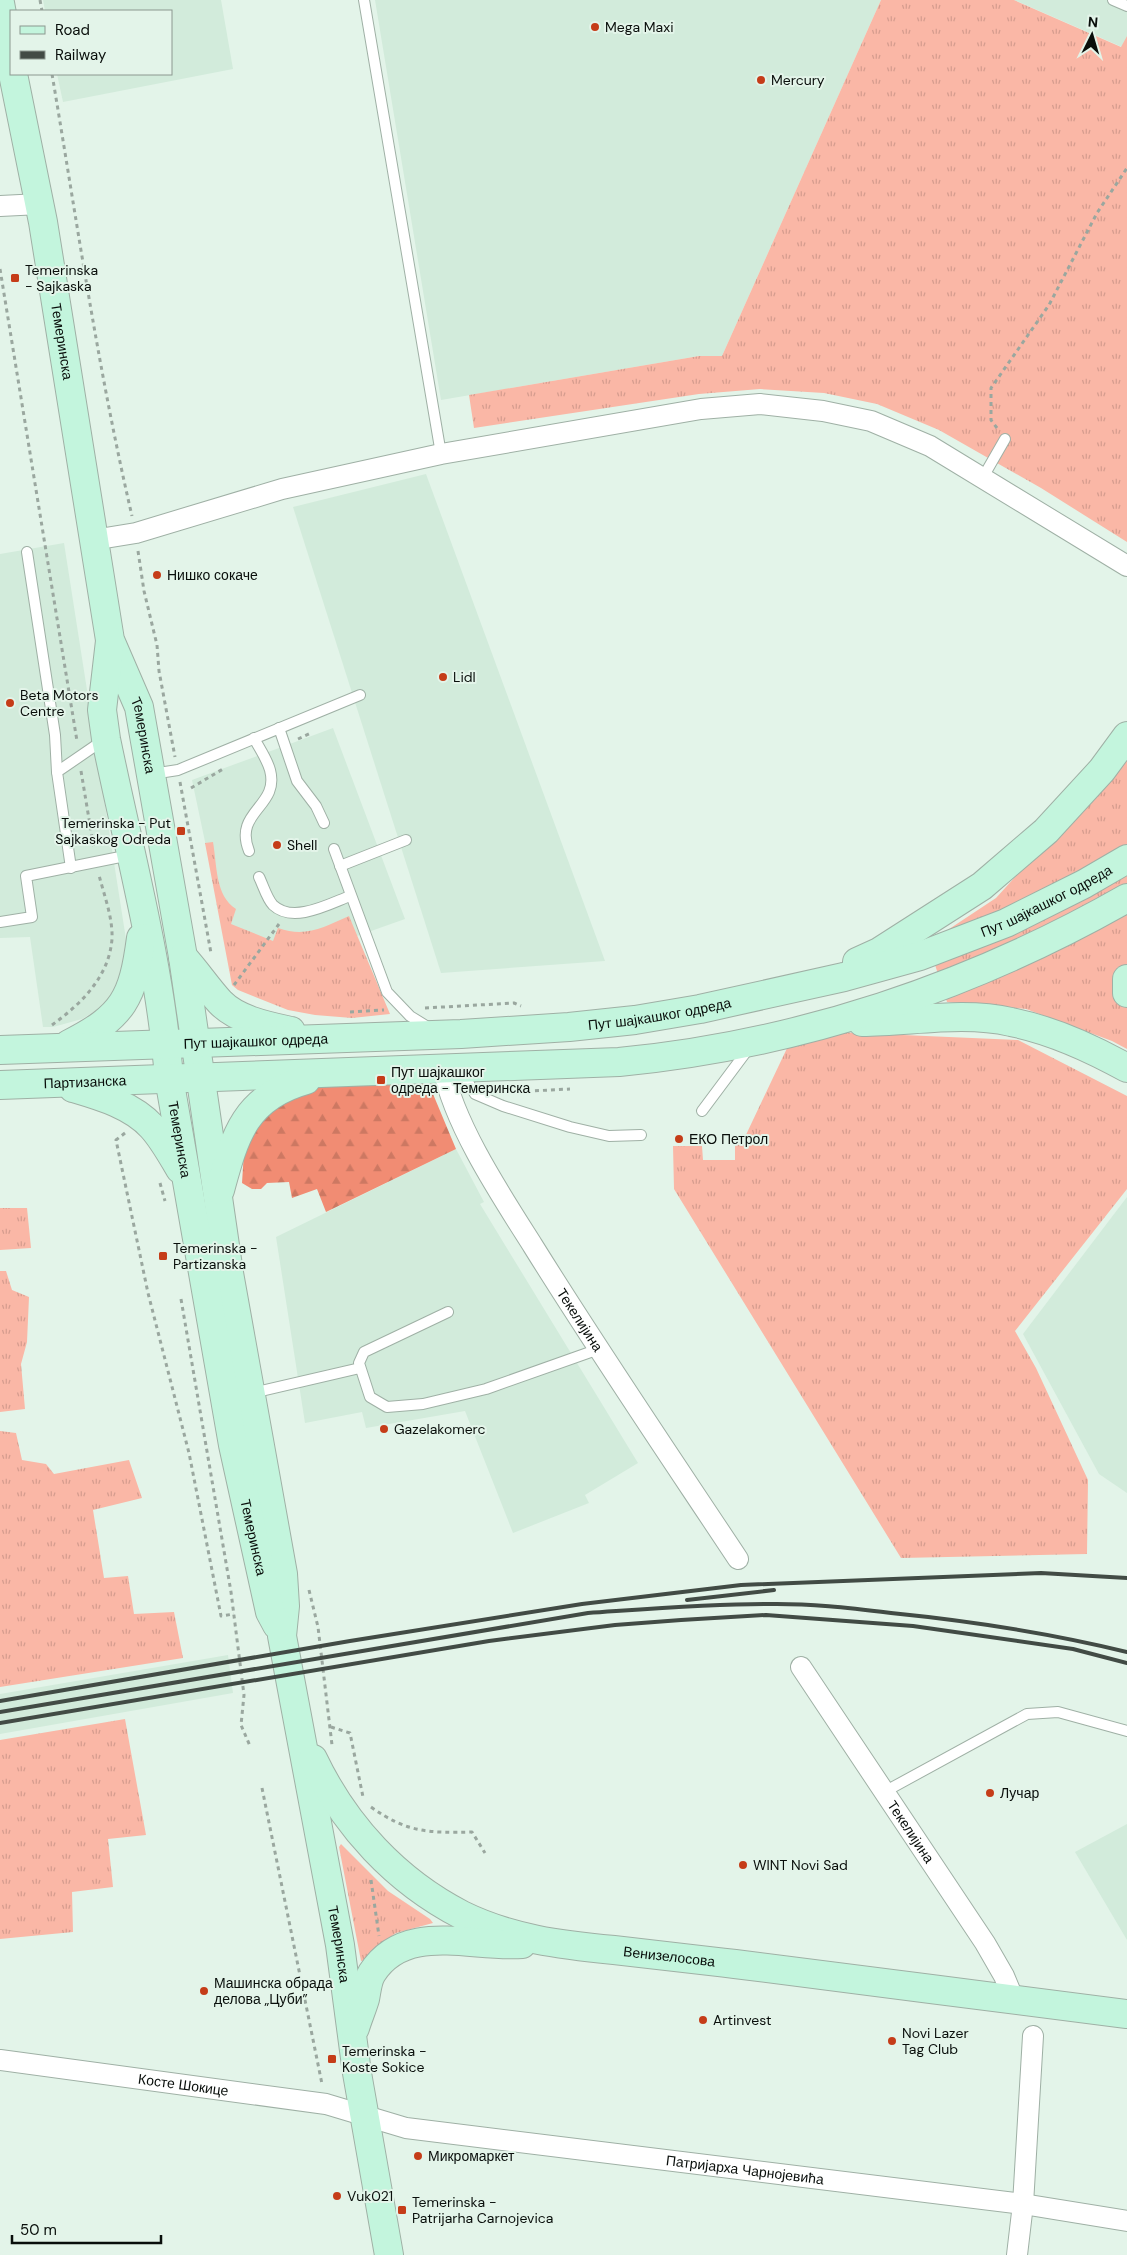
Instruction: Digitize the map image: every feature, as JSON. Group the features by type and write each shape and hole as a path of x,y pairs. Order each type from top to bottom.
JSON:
{"main road":[{"path":"0,3 10,57"},
{"name":"Темеринска","path":"13,75 40,204 110,640 139,707 183,957 229,1273 283,1580 285,1606 282,1636 294,1709 301,1732 340,1946 364,2115 389,2255"},
{"name":"Темеринска","path":"110,640 102,710 106,739 144,914 166,1044 169,1078 234,1445 270,1612 282,1636"},
{"path":"803,986 879,952 982,886 1046,831 1102,770 1127,736"},
{"name":"Пут шајкашког одреда","path":"166,1044 440,1034 569,1027 634,1020 803,986 885,967 959,943 1049,901 1127,859"},
{"path":"169,1078 326,1074 619,1062 692,1053 833,1023 918,996 1054,937 1127,898"},
{"path":"0,1050 58,1036 98,1030 116,1014 132,986 144,914"},
{"path":"183,957 221,1003 230,1010 258,1022 327,1039"},
{"path":"1127,979 1127,993"},
{"path":"833,1023 896,1022 934,1018 1009,1021 1095,1050 1127,1068"},
{"path":"58,1036 166,1044"},
{"path":"218,1196 240,1127 251,1111 270,1096 297,1082 326,1074"},
{"name":"Партизанска","path":"0,1085 169,1078"},
{"path":"52,1082 109,1100 138,1116 151,1126 187,1181"},
{"name":"Венизелосова","path":"301,1732 316,1766 334,1796 368,1844 411,1883 464,1916 544,1943 736,1964 1127,2014"},
{"path":"352,2036 371,1974 382,1961 400,1948 430,1940 498,1946 544,1943"}],"street":[{"path":"0,206 40,204"},
{"path":"93,540 136,533 282,489 441,454 701,409 760,404 823,412 871,421 930,446 1127,566"},
{"name":"Текелијина","path":"451,1068 447,1088 484,1164 552,1276 738,1559"},
{"name":"Текелијина","path":"801,1667 991,1953 1004,1976 1014,2000"},
{"path":"1017,2255 1023,2204 1033,2036"},
{"name":"Косте Шокице","path":"0,2060 326,2104 364,2115"},
{"name":"Патријарха Чарнојевића","path":"364,2115 406,2128 1023,2204 1127,2221"}],"lane":[{"path":"364,0 441,454"},
{"path":"1113,0 1127,6"},
{"path":"982,479 1005,439"},
{"path":"27,552 55,735 57,772 71,868"},
{"path":"151,774 178,770 360,695"},
{"path":"279,728 297,781 316,806 324,823"},
{"path":"249,851 244,839 245,826 258,810 270,790 270,770 254,738"},
{"path":"57,772 106,739"},
{"path":"340,866 406,840"},
{"path":"334,850 388,992 404,1009 440,1034"},
{"path":"0,922 32,917 26,876 130,855"},
{"path":"259,877 272,904 286,913 307,911 350,896"},
{"path":"702,1112 723,1086 735,1064 754,1041"},
{"path":"451,1068 475,1094 502,1106 570,1128 609,1136 641,1135"},
{"path":"448,1312 364,1352 360,1358 360,1368 370,1396 387,1407 402,1407 486,1389 599,1349"},
{"path":"251,1394 281,1385 360,1368"},
{"path":"884,1792 1027,1714 1058,1712 1127,1731"}],"path":[{"path":"52,75 84,274 116,448 136,533 144,592 157,645 159,672 173,745"},
{"path":"1005,439 991,420 991,388 1048,305 1097,213 1127,168"},
{"path":"0,269 51,572 96,861 110,921 112,940 104,966 91,992 69,1013 58,1036"},
{"path":"182,795 211,955"},
{"path":"229,992 286,913"},
{"path":"349,1012 514,1003"},
{"path":"131,1128 116,1140 148,1293 189,1454 221,1616 234,1614"},
{"path":"159,1179 165,1203"},
{"path":"181,1296 234,1614 244,1695 241,1725 250,1746"},
{"path":"331,1727 350,1733 364,1802 388,1819 411,1828 432,1833 472,1832 485,1853"},
{"path":"262,1788 326,2104"},
{"path":"371,1876 380,1944"}],"shaded area":[{"path":"43,0 221,0 233,69 63,102 57,75 172,75 172,10 45,10"},
{"path":"375,0 881,0 722,356 699,356 441,400"},
{"path":"1014,0 1127,0 1127,36 1122,47"},
{"path":"426,474 605,961 441,973 293,507"},
{"path":"64,543 128,952 128,970 112,996 103,1006 82,1019 53,1027 43,1027 30,937 0,938 0,554"},
{"path":"333,728 405,919 292,959 223,927 192,780"},
{"path":"456,1149 484,1202 480,1204 638,1463 585,1495 589,1503 513,1533 465,1411 366,1428 362,1412 305,1423 276,1237"},
{"path":"1127,1197 1127,1493 1099,1474 1023,1334"},
{"path":"228,1655 233,1693 0,1734 0,1694"},
{"path":"1127,1824 1127,1940 1075,1852"}],"green space":[{"path":"881,0 1014,0 1121,47 1127,36 1127,542 1041,488 939,430 877,404 824,393 760,389 699,394 474,428 469,395 699,356 722,356"},
{"path":"1127,740 1127,1049 1112,1041 1026,1009 947,1002 928,943 996,898 1045,844"},
{"path":"213,842 216,869 221,888 229,903 236,909 231,924 273,941 278,928 297,932 315,930 349,916 390,1014 352,1018 315,1015 288,1010 238,990 232,985 205,843"},
{"path":"834,1032 1018,1040 1127,1096 1127,1189 1015,1331 1036,1368 1088,1480 1087,1554 901,1558 674,1189 673,1146 702,1146 703,1160 735,1160 735,1139 744,1139 789,1044"},
{"path":"429,1073 433,1094 456,1149 326,1212 317,1189 292,1198 289,1182 267,1183 261,1189 252,1189 242,1183 245,1136 256,1114 321,1082"},
{"path":"0,1208 27,1208 31,1248 0,1250"},
{"path":"0,1271 6,1271 12,1290 29,1297 27,1342 21,1364 25,1409 0,1412"},
{"path":"0,1431 16,1433 22,1460 46,1464 54,1474 129,1460 142,1498 93,1510 104,1578 128,1576 134,1614 174,1612 183,1658 0,1687"},
{"path":"125,1719 146,1835 108,1839 113,1887 72,1892 73,1932 0,1939 0,1740"},
{"path":"341,1844 388,1891 430,1919 433,1923 396,1933 380,1944 366,1960 361,1961 339,1847"}],"railway":[{"path":"0,1701 350,1641 582,1604 741,1585 1041,1573 1127,1578"},
{"path":"687,1600 774,1590"},
{"path":"0,1712 588,1613 699,1606 782,1604 860,1609 1010,1628 1127,1652"},
{"path":"0,1723 489,1641 615,1625 766,1615 913,1626 1073,1649 1127,1663"}],"place":[{"name":"Mega Maxi","path":"595,27"},
{"name":"Mercury","path":"761,80"},
{"name":"Temerinska - Sajkaska","path":"15,278"},
{"name":"Нишко сокаче","path":"157,575"},
{"name":"Lidl","path":"443,677"},
{"name":"Beta Motors Centre","path":"10,703"},
{"name":"Temerinska - Put Sajkaskog Odreda","path":"181,831"},
{"name":"Shell","path":"277,845"},
{"name":"Пут шајкашког одреда - Темеринска","path":"381,1080"},
{"name":"ЕКО Петрол","path":"679,1139"},
{"name":"Temerinska - Partizanska","path":"163,1256"},
{"name":"Gazelakomerc","path":"384,1429"},
{"name":"Лучар","path":"990,1793"},
{"name":"WINT Novi Sad","path":"743,1865"},
{"name":"Машинска обрада делова „Цуби”","path":"204,1991"},
{"name":"Artinvest","path":"703,2020"},
{"name":"Novi Lazer Tag Club","path":"892,2041"},
{"name":"Temerinska - Koste Sokice","path":"332,2059"},
{"name":"Микромаркет","path":"418,2156"},
{"name":"Vuk021","path":"337,2196"},
{"name":"Temerinska - Patrijarha Carnojevica","path":"402,2210"}]}
